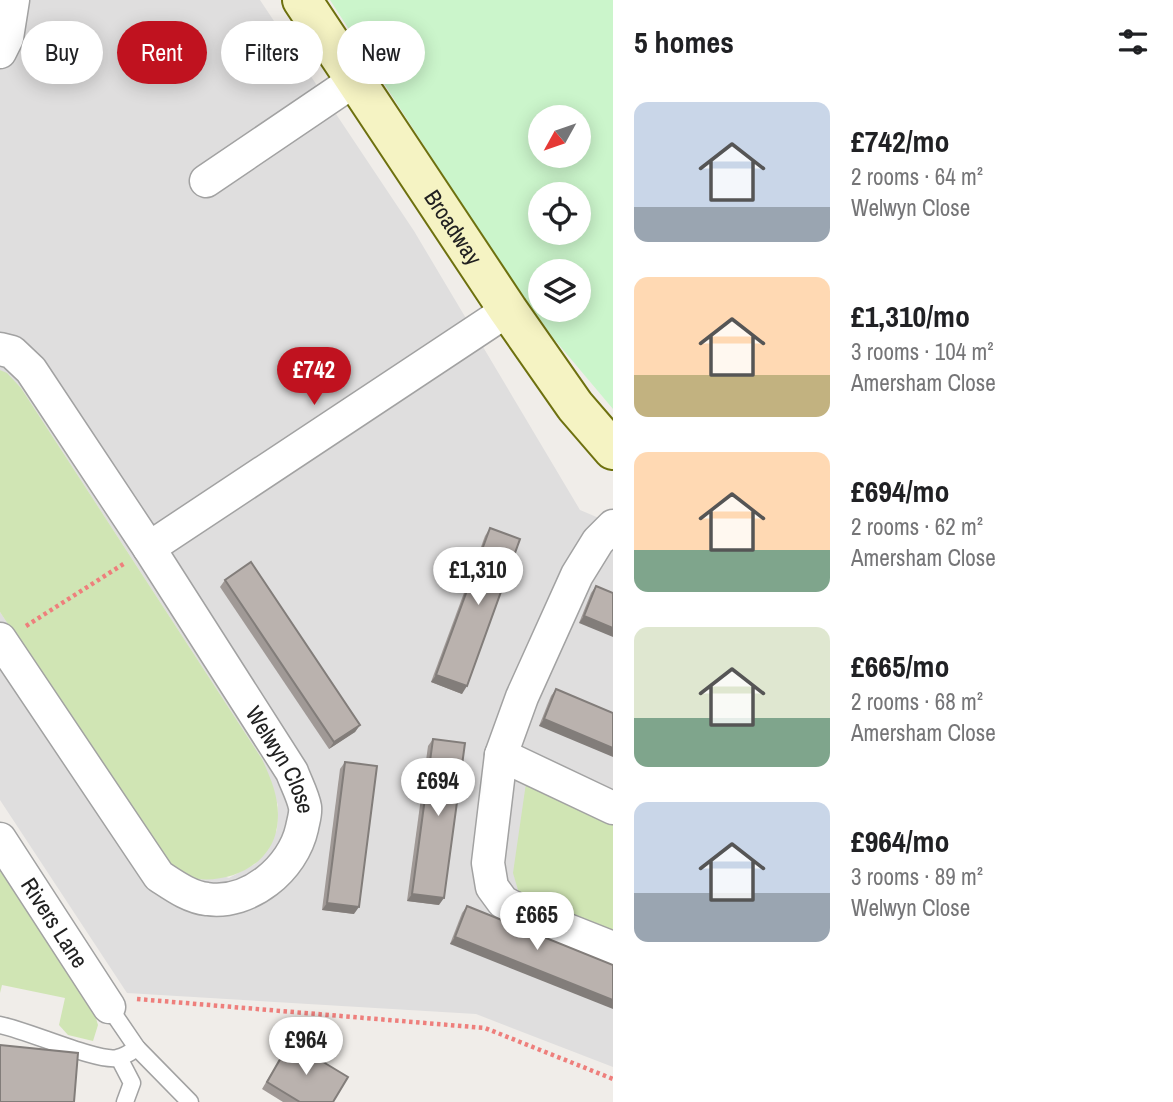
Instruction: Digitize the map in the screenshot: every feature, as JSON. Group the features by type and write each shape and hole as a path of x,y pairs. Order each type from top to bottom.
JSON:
{"street":[{"path":"0,52 7,38 13,0"},
{"name":"Broadway","path":"302,0 337,53"},
{"path":"206,181 349,84"},
{"name":"Broadway","path":"358,84 508,310 575,405 613,450"},
{"path":"149,548 508,310"},
{"name":"Welwyn Close","path":"0,349 12,352 31,370 292,772 306,809 299,840 281,869 256,890 229,898 206,899 184,892 159,876 1,641"},
{"path":"613,526 598,541 577,575 522,697 501,755 488,863 492,887 503,902 613,948"},
{"path":"501,755 613,808"},
{"name":"Rivers Lane","path":"0,839 101,995"}],"lane":[{"path":"101,995 137,1048 190,1102"},
{"path":"0,1025 102,1057 119,1058 137,1048"},
{"path":"119,1058 132,1083 125,1102"}],"path":[{"path":"1,641 149,548"},
{"path":"101,995 485,1028 613,1079"}],"shaded area":[{"path":"0,0 260,0 274,21 221,21 221,84 316,84 414,231 580,510 613,524 613,1067 476,1014 127,993 0,800 0,612 159,853 229,878 255,864 267,849 277,830 278,805 262,759 21,388 0,370"}],"green space":[{"path":"330,0 613,0 613,409 542,322 591,322 591,259 528,259 528,302 384,84 425,84 425,21 344,21"},
{"path":"0,370 7,373 21,388 262,759 277,800 277,827 273,842 265,854 242,872 227,877 197,879 183,876 170,866 0,612"},
{"path":"526,783 613,820 613,936 526,899 518,890 513,873"},
{"path":"0,862 92,1005 98,1025 93,1041 68,1035 59,1025 65,998 2,985 0,993"}],"building":[{"path":"490,528 520,539 467,686 436,675"},
{"path":"251,562 360,725 334,742 225,580"},
{"path":"596,586 613,593 613,628 584,616"},
{"path":"556,689 613,713 613,748 544,719"},
{"path":"433,739 465,743 444,898 412,894"},
{"path":"345,762 377,766 359,907 327,903"},
{"path":"467,906 613,965 613,1000 455,937"},
{"path":"290,1042 348,1077 333,1102 300,1102 267,1082"},
{"path":"0,1045 78,1053 74,1102 0,1102"}]}
